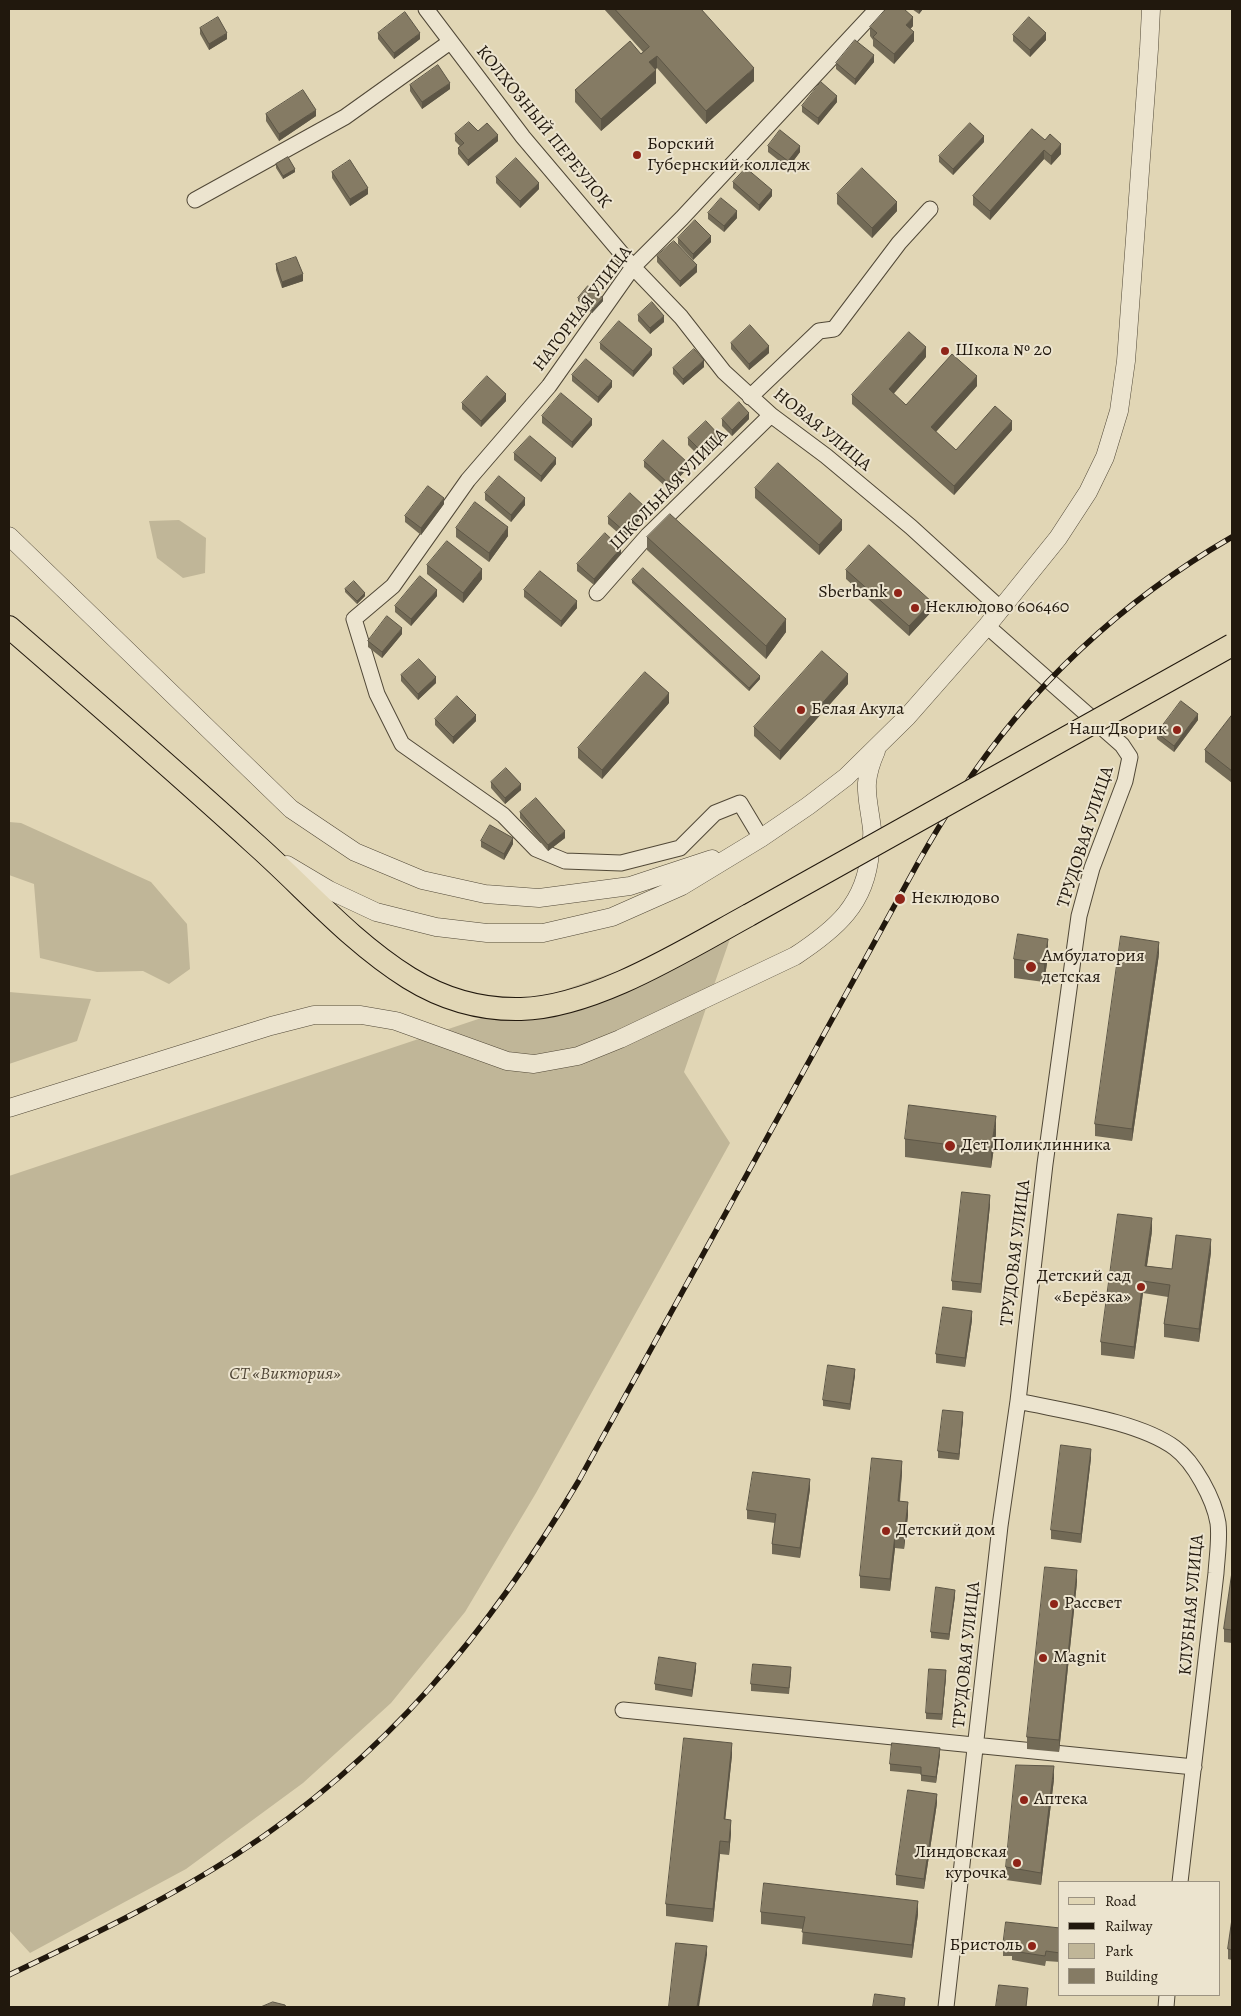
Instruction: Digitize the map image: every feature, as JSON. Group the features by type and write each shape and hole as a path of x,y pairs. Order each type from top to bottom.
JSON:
{"main road":[{"path":"9,627 255,843 335,920 375,955 411,980 444,996 478,1007 522,1009 571,1001 625,981 749,915 1232,645"}],"street":[{"name":"КОЛХОЗНЫЙ ПЕРЕУЛОК","path":"426,9 523,137 633,267"},
{"name":"НАГОРНАЯ УЛИЦА","path":"761,838 740,803 715,813 680,848 621,863 565,861 536,849 503,815 402,744 378,694 354,619 393,586 468,480 549,386 633,267 682,218 877,9"},
{"path":"255,843 305,876 376,912 436,927 486,933 543,933 612,917 682,886 761,838 846,777 907,717 988,626 1058,538 1088,492 1105,457 1119,412 1126,361 1151,9"},
{"path":"195,200 345,117 450,42"},
{"path":"750,397 819,331 834,328 898,243 930,209"},
{"name":"НОВАЯ УЛИЦА","path":"633,267 681,317 724,372 750,397 826,456 911,527 1001,609"},
{"name":"ШКОЛЬНАЯ УЛИЦА","path":"597,594 648,535 771,415"},
{"path":"9,536 108,634 291,809 355,852 422,880 485,894 539,898 630,886 742,849"},
{"name":"ТРУДОВАЯ УЛИЦА","path":"946,2007 1000,1526 1018,1401 1045,1164 1079,916 1092,868 1124,781 1130,757 1122,746 988,626"},
{"path":"9,1108 271,1026 314,1015 361,1015 396,1021 507,1061 534,1064 578,1056 620,1039 795,956 820,940 838,923 857,900 868,871 872,831 866,794 868,768 878,746"},
{"name":"КЛУБНАЯ УЛИЦА","path":"1018,1401 1130,1427 1154,1436 1175,1448 1202,1481 1218,1523 1216,1572 1180,1881"},
{"name":"ТРУДОВАЯ УЛИЦА","path":"623,1710 975,1746"},
{"path":"975,1746 1194,1766"}],"green space":[{"path":"179,520 206,538 205,573 183,578 157,558 149,521"},
{"path":"9,822 21,823 151,882 187,924 190,969 169,984 143,971 97,972 40,958 34,884 9,875"},
{"name":"СТ «Виктория»","path":"733,930 684,1072 730,1143 536,1493 465,1612 391,1703 303,1783 186,1869 30,1953 9,1930 9,1176 547,996"},
{"path":"9,992 91,999 77,1041 9,1064"}],"building":[{"path":"615,9 701,9 754,68 706,111 657,56 649,62 656,70 601,119 575,90 630,41 641,54 649,47"},
{"path":"886,9 904,9 913,17 906,25 914,32 894,54 873,37 877,33 870,27"},
{"path":"405,12 420,33 394,53 378,33"},
{"path":"218,17 227,33 209,44 200,28"},
{"path":"1029,17 1046,33 1030,50 1013,35"},
{"path":"855,40 874,55 855,79 836,63"},
{"path":"438,65 450,83 422,102 410,85"},
{"path":"821,82 837,96 818,118 802,106"},
{"path":"303,90 316,110 279,134 266,114"},
{"path":"469,122 478,131 487,123 498,135 468,160 458,148 464,143 455,134"},
{"path":"970,123 984,136 953,169 939,156"},
{"path":"1032,129 1045,140 1050,134 1061,144 1051,156 1044,150 990,211 973,196"},
{"path":"780,130 800,146 788,161 768,146"},
{"path":"288,157 295,169 283,176 276,164"},
{"path":"516,158 539,183 520,201 496,177"},
{"path":"350,160 368,188 350,199 332,172"},
{"path":"746,168 772,190 759,205 733,182"},
{"path":"862,168 897,202 872,228 837,194"},
{"path":"721,198 737,211 724,226 708,213"},
{"path":"695,220 711,236 693,254 678,238"},
{"path":"674,241 697,265 680,281 657,256"},
{"path":"296,257 303,274 282,282 276,264"},
{"path":"588,286 603,298 592,310 578,298"},
{"path":"652,302 664,316 650,328 638,315"},
{"path":"619,321 652,349 633,371 600,343"},
{"path":"750,325 769,346 749,364 731,343"},
{"path":"909,332 926,347 889,389 906,405 952,354 977,376 931,427 956,450 995,406 1012,421 954,486 852,395"},
{"path":"694,349 704,360 683,379 673,368"},
{"path":"586,359 612,381 598,397 572,375"},
{"path":"487,376 506,394 481,421 462,403"},
{"path":"561,393 592,419 572,442 542,416"},
{"path":"739,402 749,413 732,430 722,419"},
{"path":"706,421 720,436 702,452 688,438"},
{"path":"530,436 556,458 541,476 514,453"},
{"path":"663,440 687,462 668,483 644,461"},
{"path":"778,463 842,520 819,545 755,488"},
{"path":"499,476 525,498 511,515 485,493"},
{"path":"428,486 444,498 421,528 405,516"},
{"path":"630,493 645,507 624,531 608,517"},
{"path":"475,502 508,527 489,553 456,528"},
{"path":"670,514 786,619 766,646 647,537"},
{"path":"605,533 621,548 594,579 577,564"},
{"path":"447,541 482,569 463,593 427,565"},
{"path":"869,545 932,602 909,626 846,570"},
{"path":"643,568 760,676 749,688 632,580"},
{"path":"540,571 577,601 561,621 524,590"},
{"path":"420,576 437,590 411,619 395,606"},
{"path":"354,581 365,593 357,601 345,589"},
{"path":"387,616 402,628 382,652 368,641"},
{"name":"Белая Акула","path":"822,651 848,674 780,751 754,727"},
{"path":"419,659 436,677 418,694 401,675"},
{"path":"645,672 669,693 602,770 578,748"},
{"path":"457,696 476,715 453,737 435,719"},
{"name":"Наш Дворик","path":"1181,701 1198,714 1174,746 1157,733"},
{"path":"1232,715 1232,771 1205,750"},
{"path":"506,768 521,784 505,798 491,782"},
{"path":"536,798 565,831 548,845 520,812"},
{"path":"490,825 513,838 504,854 481,841"},
{"path":"1018,934 1048,939 1044,964 1014,959"},
{"path":"1121,936 1159,942 1132,1129 1095,1124"},
{"path":"909,1105 996,1116 991,1150 905,1139"},
{"path":"962,1192 990,1195 981,1284 952,1281"},
{"path":"1118,1214 1152,1218 1145,1266 1172,1269 1176,1235 1211,1239 1199,1329 1164,1324 1170,1285 1143,1281 1134,1347 1101,1342"},
{"path":"943,1307 972,1311 965,1358 936,1354"},
{"path":"828,1365 855,1369 850,1404 823,1400"},
{"path":"943,1410 963,1412 959,1454 938,1451"},
{"path":"1061,1445 1091,1449 1081,1534 1051,1530"},
{"name":"Детский дом","path":"872,1458 902,1461 898,1501 908,1502 904,1536 895,1535 890,1579 860,1576"},
{"path":"753,1472 810,1479 800,1548 772,1544 776,1514 747,1510"},
{"path":"1045,1567 1077,1570 1059,1740 1027,1737"},
{"path":"1232,1572 1232,1630 1224,1629"},
{"path":"936,1587 955,1590 949,1634 931,1632"},
{"path":"659,1657 696,1663 692,1690 655,1684"},
{"path":"753,1664 791,1667 789,1688 751,1684"},
{"path":"929,1669 946,1670 942,1714 926,1713"},
{"path":"684,1738 732,1743 724,1819 731,1820 729,1842 720,1841 713,1909 666,1904"},
{"path":"892,1743 940,1748 936,1777 921,1775 921,1767 890,1764"},
{"path":"1016,1765 1054,1766 1041,1873 1006,1867"},
{"path":"908,1790 937,1794 924,1879 896,1875"},
{"path":"764,1883 918,1901 912,1945 802,1932 805,1917 761,1912"},
{"path":"1232,1919 1232,1950 1228,1949"},
{"name":"Бристоль","path":"1006,1922 1058,1928 1058,1953 1046,1951 1045,1956 1012,1951 1012,1947 1003,1946"},
{"path":"676,1943 707,1946 697,2007 669,2007"},
{"path":"999,1985 1028,1988 1026,2007 996,2007"},
{"path":"875,1994 905,1998 904,2007 873,2007"},
{"path":"273,2002 285,2005 286,2007 261,2007"}],"railway":[{"path":"9,1975 154,1903 237,1854 290,1817 340,1776 386,1734 430,1688 508,1590 578,1482 919,861 960,793 987,754 1016,717 1081,649 1153,589 1232,537"}],"place":[{"name":"Борский Губернский колледж","path":"637,155"},
{"name":"Школа № 20","path":"945,351"},
{"name":"Sberbank","path":"898,593"},
{"name":"Неклюдово 606460","path":"915,608"},
{"name":"Белая Акула","path":"801,710"},
{"name":"Наш Дворик","path":"1177,730"},
{"name":"Неклюдово","path":"900,899"},
{"name":"Амбулатория детская","path":"1031,967"},
{"name":"Дет Поликлинника","path":"950,1146"},
{"name":"Детский сад «Берёзка»","path":"1141,1287"},
{"name":"Детский дом","path":"886,1531"},
{"name":"Рассвет","path":"1054,1604"},
{"name":"Magnit","path":"1043,1658"},
{"name":"Аптека","path":"1024,1800"},
{"name":"Линдовская курочка","path":"1017,1863"},
{"name":"Бристоль","path":"1032,1946"}]}
